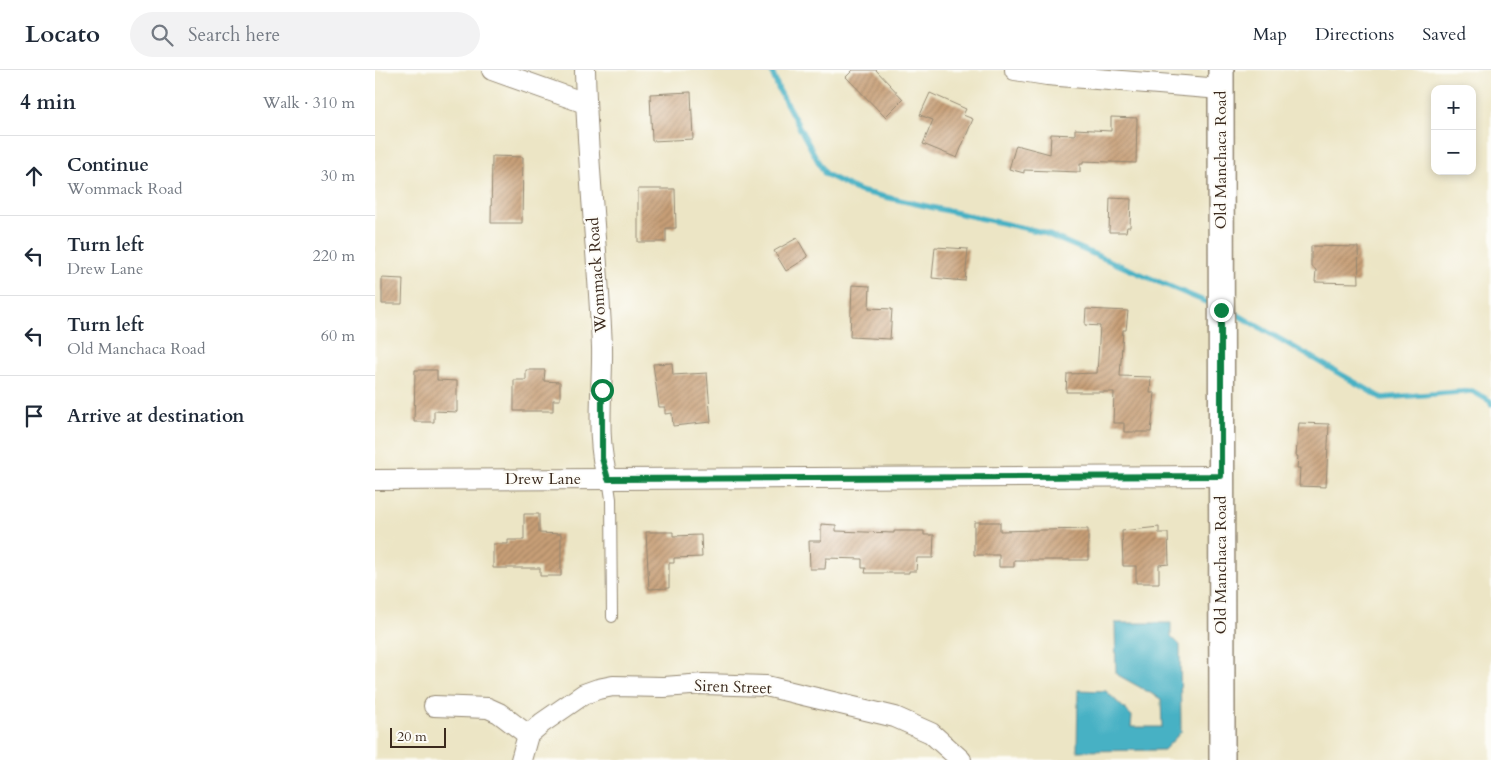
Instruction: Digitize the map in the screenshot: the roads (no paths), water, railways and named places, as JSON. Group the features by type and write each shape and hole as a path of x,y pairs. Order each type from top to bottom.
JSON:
{"street":[{"path":"491,70 585,103"},
{"name":"Wommack Road","path":"585,70 585,103 601,325 602,458 608,479"},
{"path":"1015,70 1047,75 1221,80"},
{"name":"Old Manchaca Road","path":"1221,80 1222,760"},
{"name":"Drew Lane","path":"375,480 1221,476"},
{"name":"Siren Street","path":"528,735 569,703 598,689 613,686 648,688 704,684 752,684 777,688 912,723 945,744 961,760"},
{"path":"434,706 488,708 499,713 528,735 521,760"}],"lane":[{"path":"608,479 611,499 612,617"}],"water":[{"path":"1115,623 1171,623 1171,636 1180,645 1181,732 1164,750 1077,751 1078,690 1106,691 1132,716 1131,727 1162,727 1161,699 1116,674"}],"waterway":[{"path":"771,70 779,90 825,174 859,191 1042,232 1206,302"},
{"path":"1231,311 1382,398 1472,391 1490,401 1491,404"}]}
